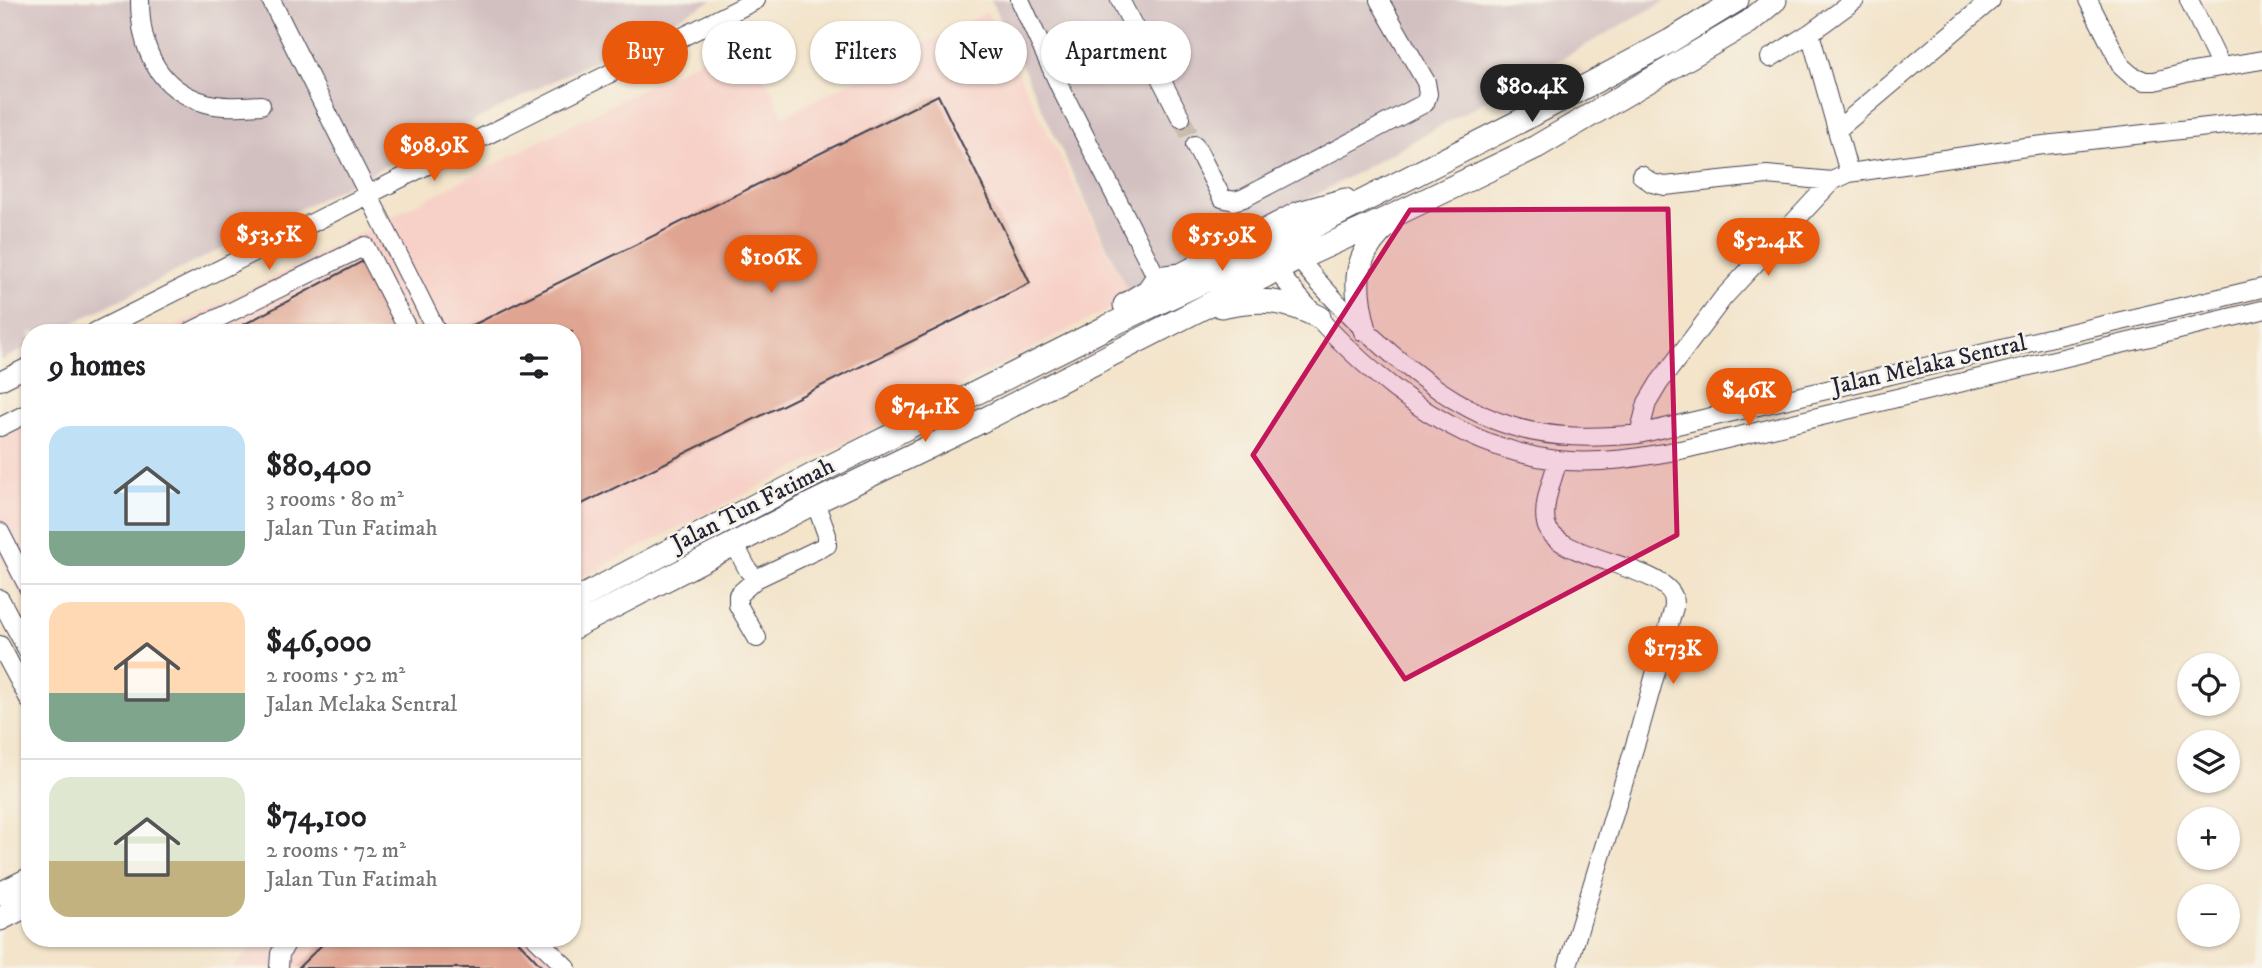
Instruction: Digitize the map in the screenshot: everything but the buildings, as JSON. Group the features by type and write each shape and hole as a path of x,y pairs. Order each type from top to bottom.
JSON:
{"main road":[{"name":"Jalan Tun Fatimah","path":"581,623 815,502 1188,315 1291,250 1366,198 1658,48 1737,0"},
{"name":"Jalan Tun Fatimah","path":"1291,250 1403,212 1536,147 1749,22 1775,0"},
{"path":"1109,326 1111,317 1148,291 1157,278 1181,275 1299,213 1336,201 1366,198"},
{"path":"1365,330 1356,284 1359,264 1380,231 1403,212"},
{"name":"Jalan Tun Fatimah","path":"581,597 811,476 1109,326 1269,262"},
{"path":"1188,315 1224,306 1267,300 1286,302 1320,317"},
{"path":"0,894 21,884"},
{"path":"0,919 21,908"}],"street":[{"path":"140,0 140,20 146,51 161,75 183,93 206,104 261,105"},
{"path":"271,0 434,324"},
{"path":"111,324 756,0"},
{"path":"1020,0 1061,89 1157,278"},
{"path":"1120,0 1181,118"},
{"path":"1195,145 1222,198 1234,201 1425,103 1428,94 1426,82 1379,0"},
{"path":"1770,58 1855,0"},
{"path":"1838,129 1991,0"},
{"path":"2088,0 2122,67 2145,81 2262,60"},
{"path":"2189,0 2221,67"},
{"path":"1810,33 1849,173"},
{"path":"1639,434 1647,403 1659,383 1715,308 1832,181 1849,173 2026,148 2262,121"},
{"path":"1641,175 1652,183 1665,186 1767,175 1832,181"},
{"path":"207,324 365,246 405,324"},
{"name":"Jalan Melaka Sentral","path":"1291,250 1365,330 1410,369 1474,412 1512,427 1550,435 1589,438 1639,434 2262,288"},
{"name":"Jalan Melaka Sentral","path":"1269,262 1364,364 1411,402 1438,419 1516,453 1558,460 1590,461 1640,457 1685,449 2262,310"},
{"path":"0,381 21,370"},
{"path":"0,427 21,416"},
{"path":"1558,460 1547,505 1546,524 1553,536 1587,555 1638,573 1664,586 1672,596 1674,607 1567,968"},
{"path":"757,638 738,606 738,595 756,579 827,545 827,535 815,502"},
{"path":"0,532 21,573"},
{"path":"735,545 756,579"},
{"path":"0,599 21,638"},
{"path":"2,653 21,686"},
{"path":"279,968 280,954 284,947"},
{"path":"545,947 567,968"}],"highlighted area":[{"path":"1668,209 1677,535 1405,679 1253,455 1410,210"}],"shaded area":[{"path":"0,0 713,0 671,21 602,21 602,56 72,324 21,324 21,350 0,361"},
{"path":"991,0 1667,0 1131,298 1027,77 1027,21 1001,21"},
{"path":"987,12 992,21 969,21"},
{"path":"935,39 935,84 1023,84 1131,298 581,577 581,324 181,324 652,84 688,84 688,66 702,58 702,84 768,84 784,116 846,84 921,84 921,46"},
{"path":"21,406 21,597 0,555 0,416"},
{"path":"253,947 564,947 585,968 233,968"}],"tunnel":[{"path":"1181,118 1195,145"}]}
